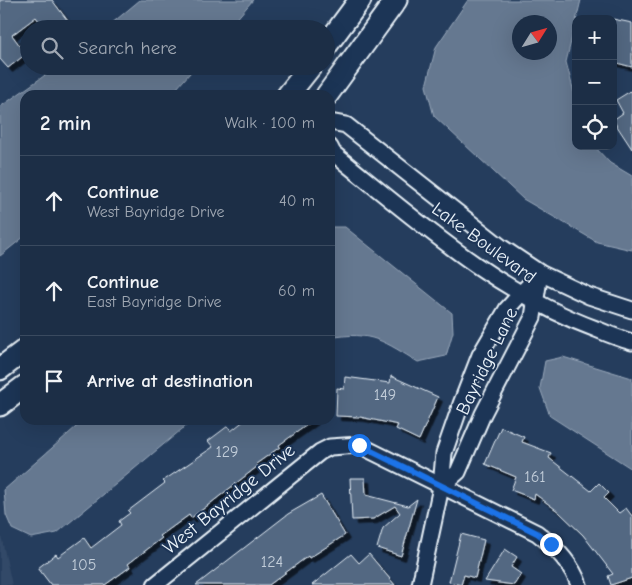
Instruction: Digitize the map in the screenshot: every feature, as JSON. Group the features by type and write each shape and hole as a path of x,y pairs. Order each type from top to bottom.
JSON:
{"main road":[{"path":"335,34 360,0"},
{"path":"331,90 396,0"},
{"path":"292,90 304,75"},
{"path":"0,369 20,354"},
{"path":"0,405 20,390"}],"street":[{"name":"Lake Boulevard","path":"335,123 346,126 501,247 540,273 589,296 632,310"},
{"name":"Lake Boulevard","path":"335,154 389,197 520,294 536,304 572,320 632,342"},
{"name":"Bayridge Lane","path":"420,585 441,487 444,453 480,356 507,309 540,273"},
{"name":"Bayridge Lane","path":"441,487 458,472 483,414 534,317 540,273"},
{"name":"West Bayridge Drive","path":"155,585 307,461 330,447 359,445 537,533 551,544 563,558 579,585"}],"shaded area":[{"path":"140,0 253,0 236,20 116,20"},
{"path":"468,0 581,0 577,15 572,15 572,37 566,62 572,85 572,150 598,150 610,163 632,176 632,250 597,242 523,199 434,116 426,86 436,47"},
{"path":"45,75 188,75 175,90 24,90"},
{"path":"20,93 20,240 0,256 0,107"},
{"path":"335,227 345,227 452,313 453,332 446,356 418,362 377,340 367,337 335,337"},
{"path":"563,357 632,378 632,469 550,416 540,388 545,361"},
{"path":"78,425 187,425 57,533 31,538 12,529 6,515 4,490"},
{"path":"0,531 12,585 0,585"}],"building":[{"path":"0,0 52,0 67,20 38,20 36,17 32,20 20,20 20,29 12,35 20,46 20,59 8,68 0,59"},
{"path":"617,20 632,23 632,67 617,63"},
{"path":"632,90 632,149 617,126 617,117 623,113 617,99"},
{"path":"391,376 438,397 419,440 396,429 398,425 360,417 336,416 337,388 344,389 345,377 390,383"},
{"path":"239,425 307,425 279,445 280,447 256,464 258,466 211,503 191,518 189,515 160,536 162,538 128,564 130,567 105,585 51,585 38,568 56,554 58,557 84,538 91,548 121,525 119,521 130,513 128,511 165,483 163,481 213,447 208,441 228,426 231,431"},
{"path":"501,427 524,437 522,442 551,453 549,458 591,491 599,483 609,493 604,498 619,513 626,508 632,516 632,578 611,585 608,576 613,574 583,535 559,512 535,494 534,499 511,490 516,477 485,464"},
{"path":"350,478 365,478 366,495 408,506 417,499 401,556 377,548 383,528 400,513 395,506 373,519 352,520"},
{"path":"321,495 345,535 309,558 308,556 269,585 196,585 288,514"},
{"path":"461,534 484,540 475,578 464,575 461,585 449,582"},
{"path":"505,549 517,557 511,567 521,574 514,585 485,581"},
{"path":"351,554 359,563 369,554 395,585 312,585"}],"route":[{"path":"359,445 537,533 551,544"}]}
